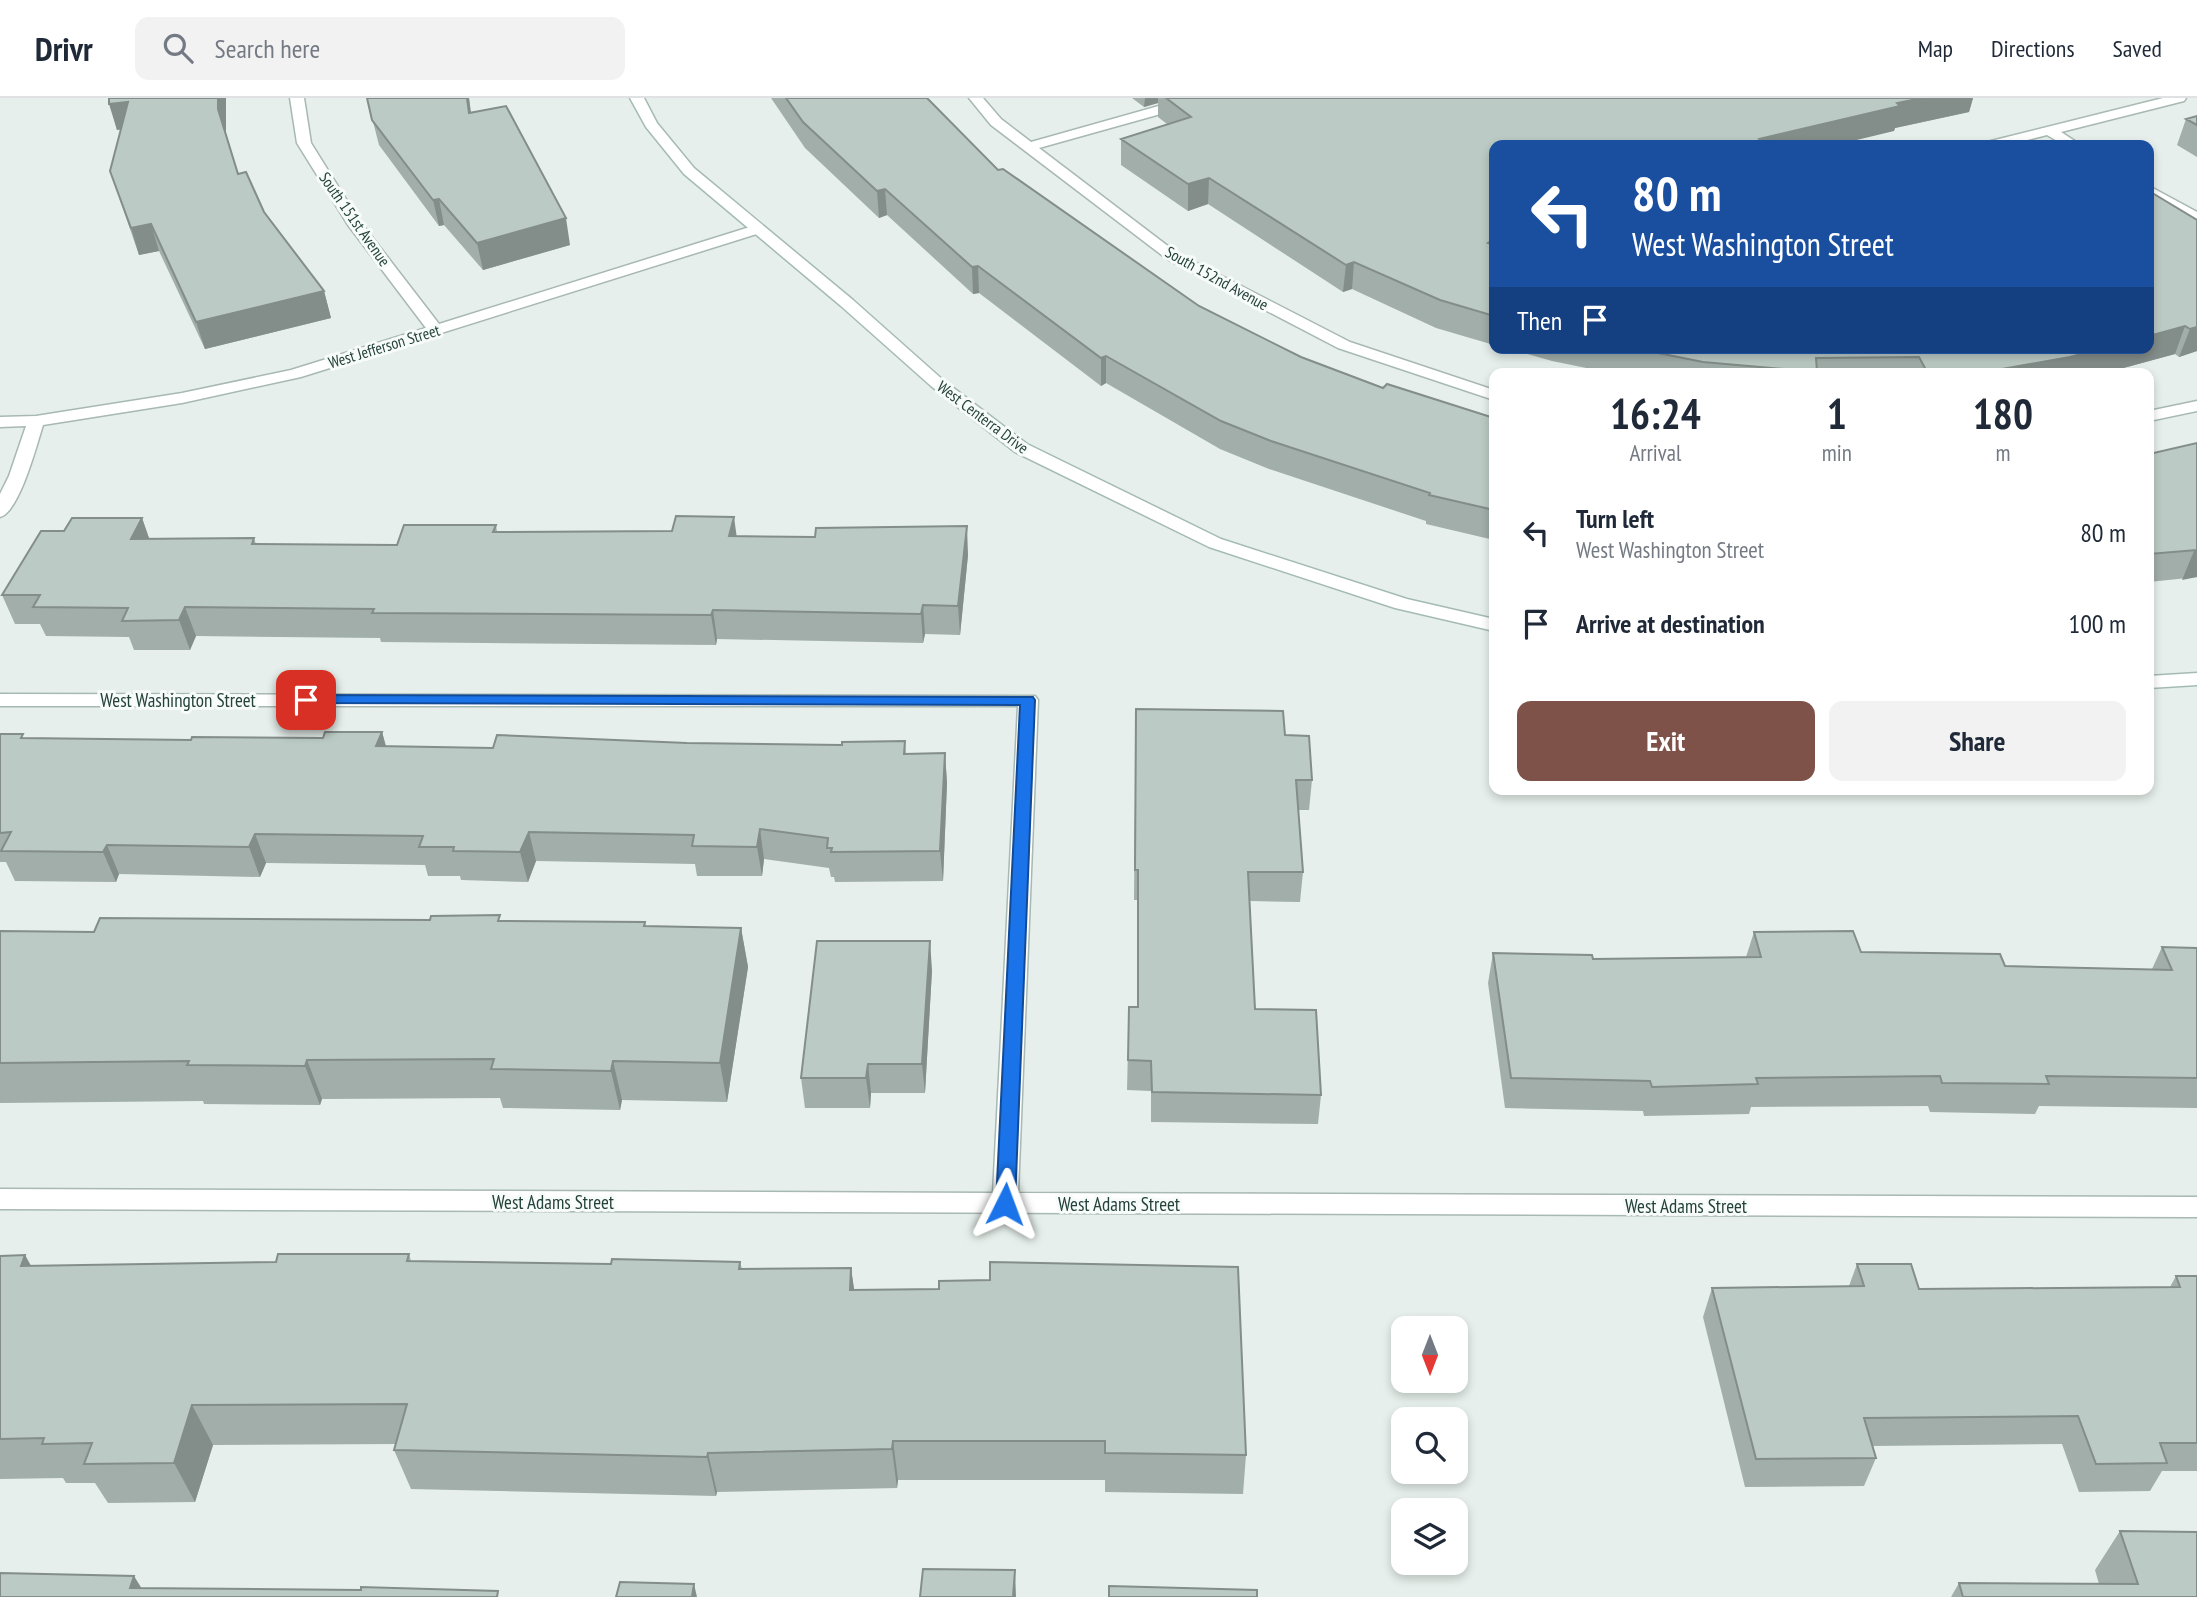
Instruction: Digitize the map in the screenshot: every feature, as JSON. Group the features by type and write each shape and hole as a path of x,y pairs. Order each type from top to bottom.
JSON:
{"street":[{"name":"South 151st Avenue","path":"297,98 304,143 353,222 436,330"},
{"name":"West Centerra Drive","path":"637,98 651,124 689,171 937,383 1021,448 1215,543 1402,604 1489,624"},
{"name":"South 152nd Avenue","path":"976,98 996,122 1172,256 1344,345 1489,393"},
{"path":"1028,147 1202,98"},
{"path":"2012,140 2179,98"},
{"path":"2049,131 2065,140"},
{"path":"2154,193 2197,218"},
{"name":"West Jefferson Street","path":"0,422 36,421 182,398 295,374 758,229"},
{"path":"2154,415 2197,406"},
{"path":"0,512 18,476 36,421"},
{"path":"2154,682 2197,679"},
{"name":"West Washington Street","path":"0,700 1028,700 1005,1204"},
{"name":"West Adams Street","path":"0,1199 2197,1207"}],"building":[{"path":"109,98 218,98 218,109 238,174 246,172 264,212 324,291 196,322 151,224 131,228 110,171 128,102 109,104"},
{"path":"367,98 467,98 469,113 506,106 566,218 477,243 439,199 433,200 372,120"},
{"path":"786,98 927,98 998,170 1003,169 1199,306 1301,357 1383,388 1387,384 1489,416 1489,509 1429,495 1430,493 1271,441 1221,421 1106,356 1101,358 978,266 972,267 885,189 877,191 803,122"},
{"path":"1166,98 1922,98 1897,103 1900,106 1760,140 1489,140 1489,315 1440,300 1354,262 1346,265 1209,178 1188,184 1121,139 1191,117"},
{"path":"2197,116 2197,125 2186,119"},
{"path":"2154,194 2197,220 2197,327 2190,329 2185,326 2154,335"},
{"path":"1663,354 2081,354 2008,368 1925,368 1919,357 1816,358 1817,368 1771,368 1703,362"},
{"path":"2197,443 2197,550 2154,554 2154,453"},
{"path":"676,516 734,517 729,536 815,537 816,528 967,526 958,606 923,605 921,614 713,610 711,615 372,613 374,609 185,607 179,620 122,621 128,608 33,607 40,595 2,595 41,531 64,531 72,518 142,518 131,539 254,538 252,544 397,545 404,525 496,525 493,532 672,531"},
{"path":"1136,709 1283,711 1285,735 1309,736 1312,780 1296,780 1303,872 1248,872 1255,1009 1316,1010 1321,1095 1152,1092 1151,1061 1128,1060 1129,1007 1138,1007"},
{"path":"325,732 382,732 376,746 493,748 497,735 687,743 842,745 842,742 905,741 904,754 945,753 940,851 831,852 832,848 827,848 828,838 760,829 757,847 692,846 694,835 529,832 520,852 453,851 454,847 419,847 423,836 255,834 249,847 107,845 103,852 1,851 11,832 0,833 0,734 23,734 21,738 191,740 192,737 323,738"},
{"path":"500,915 498,921 645,922 644,926 741,928 720,1063 613,1061 611,1071 491,1069 494,1059 307,1060 305,1066 187,1065 189,1061 0,1063 0,931 94,932 100,918 430,920 431,916"},
{"path":"1853,931 1861,952 2000,954 2005,966 2172,970 2162,947 2197,948 2197,1078 2046,1076 2049,1084 1942,1083 1940,1076 1756,1078 1758,1084 1652,1087 1650,1081 1511,1078 1493,953 1592,955 1593,959 1761,957 1754,932"},
{"path":"817,941 930,941 922,1064 868,1064 866,1078 801,1078"},
{"path":"278,1254 409,1254 407,1261 611,1264 612,1259 740,1262 739,1269 851,1268 850,1290 939,1289 939,1281 990,1280 990,1262 1238,1267 1246,1455 1105,1453 1105,1441 893,1441 892,1449 708,1453 707,1457 394,1450 407,1404 192,1405 174,1463 84,1464 92,1443 42,1444 44,1438 0,1439 0,1256 25,1255 21,1266 276,1262"},
{"path":"1857,1264 1911,1264 1919,1289 2180,1287 2176,1276 2197,1276 2197,1443 2160,1443 2167,1463 2096,1464 2078,1416 1864,1418 1876,1458 1756,1459 1712,1288 1864,1286"},
{"path":"2120,1531 2197,1532 2197,1597 1963,1597 1959,1583 2138,1584"},
{"path":"923,1569 1015,1570 1013,1597 920,1597"},
{"path":"0,1573 134,1576 130,1588 361,1590 361,1587 498,1591 497,1597 0,1597"},
{"path":"620,1582 694,1584 692,1597 616,1597"},
{"path":"1109,1586 1257,1590 1257,1597 1109,1597"}],"route":[{"path":"306,700 1028,700 1005,1204"}]}
